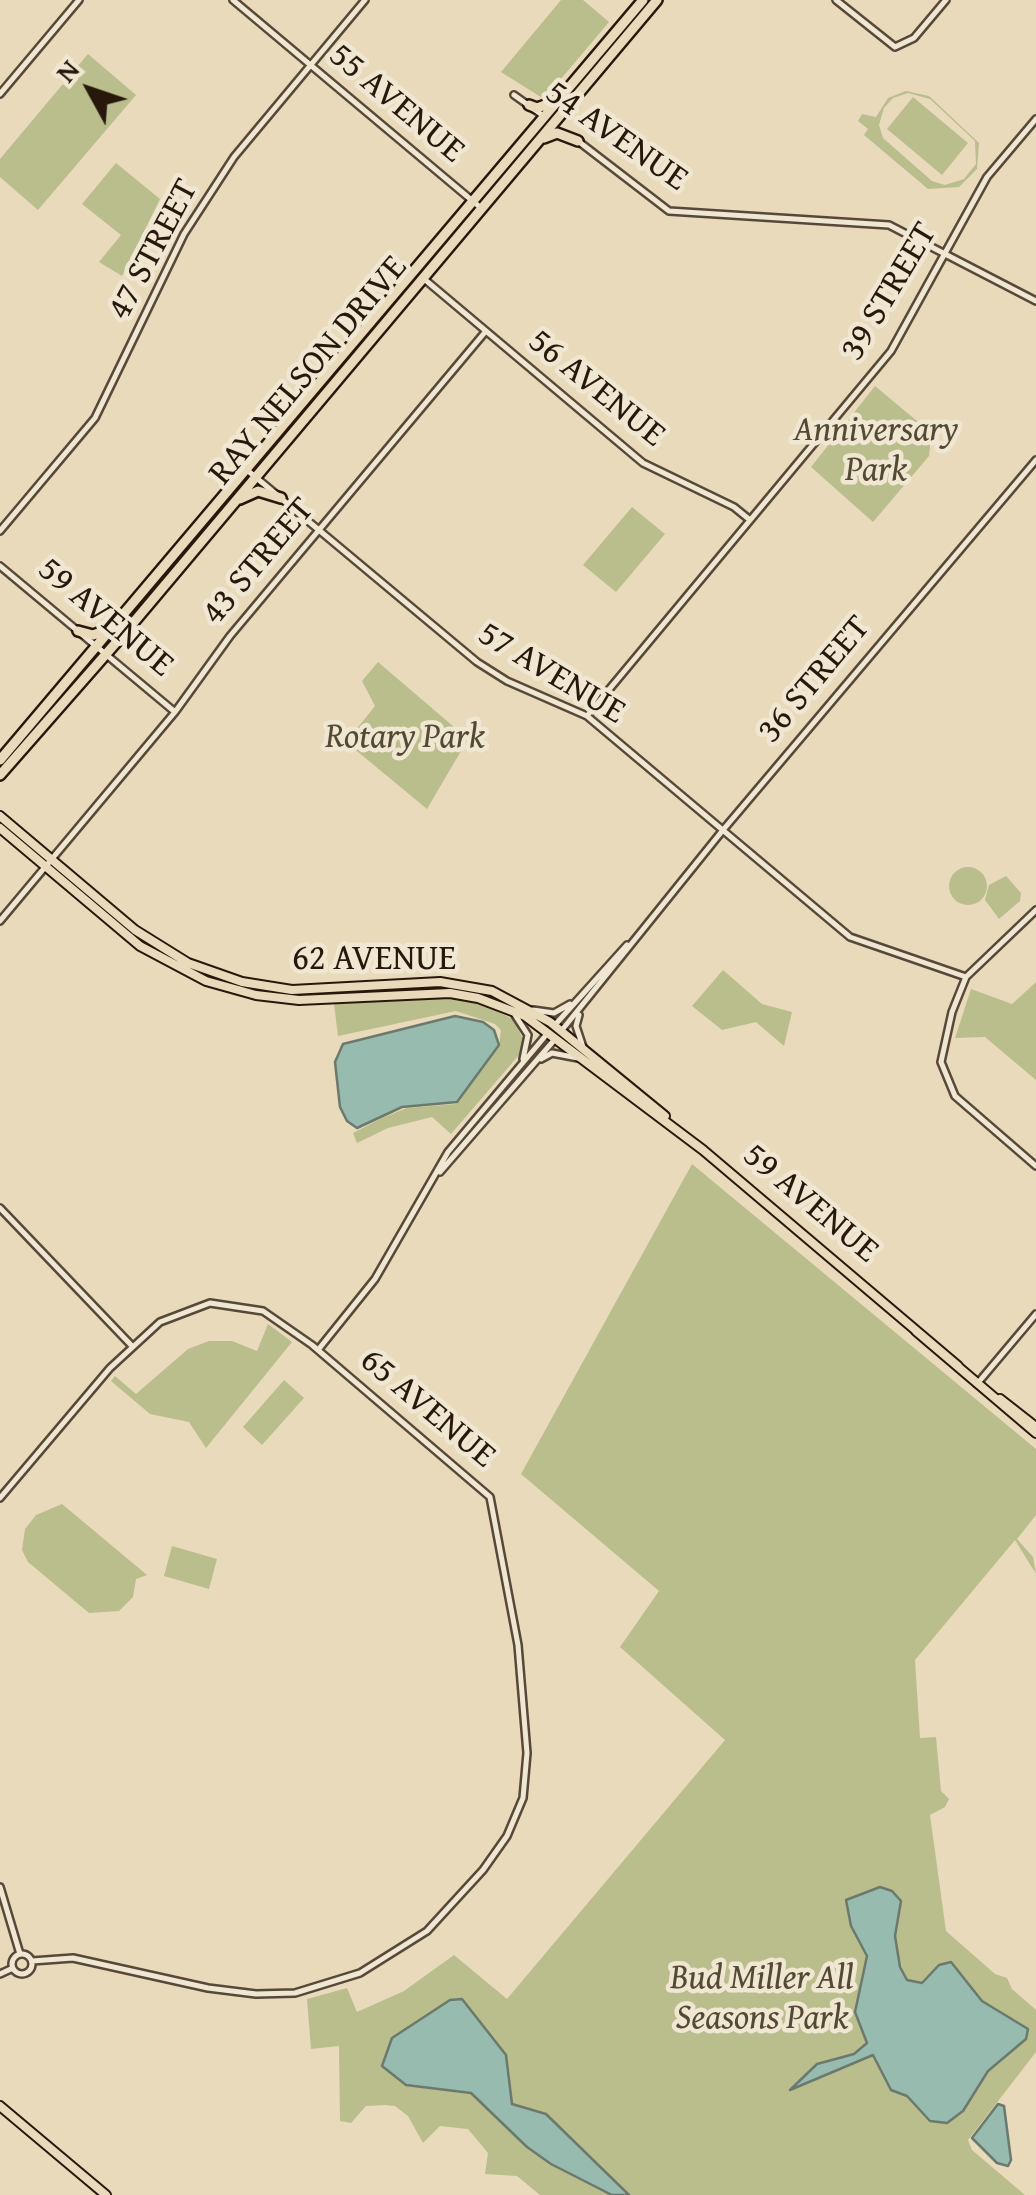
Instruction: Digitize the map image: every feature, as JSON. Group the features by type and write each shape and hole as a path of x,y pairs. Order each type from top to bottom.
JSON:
{"highway":[{"name":"RAY NELSON DRIVE","path":"0,775 101,650 116,625 423,278 477,205 537,142 558,100 643,0"},
{"name":"RAY NELSON DRIVE","path":"0,760 234,503 251,473 548,120 656,0"},
{"path":"528,106 537,108 558,100"},
{"path":"537,142 557,134 578,141"},
{"path":"234,503 258,491 281,498"},
{"path":"78,631 98,635 116,625"}],"main road":[{"name":"62 AVENUE","path":"0,816 146,950 222,987 267,997 316,1000 450,993 507,1008 555,1032"},
{"name":"62 AVENUE","path":"0,828 154,944 220,975 304,990 458,984 492,992 532,1010 555,1032"},
{"name":"59 AVENUE","path":"555,1032 1036,1430"},
{"path":"0,2106 106,2195"}],"street":[{"path":"0,94 79,0"},
{"name":"55 AVENUE","path":"233,0 477,205"},
{"name":"47 STREET","path":"0,531 95,418 192,222 234,157 365,0"},
{"path":"836,0 895,47 914,38 946,0"},
{"name":"54 AVENUE","path":"514,95 660,206 691,215 877,222 900,228 946,252"},
{"name":"39 STREET","path":"587,716 892,352 987,176 1036,119"},
{"path":"946,252 1036,301"},
{"name":"56 AVENUE","path":"423,278 644,463 734,507 750,520"},
{"name":"43 STREET","path":"0,920 174,712 218,651 486,331"},
{"name":"36 STREET","path":"318,1350 375,1279 448,1152 513,1074 582,1007 723,830 1036,460"},
{"name":"57 AVENUE","path":"251,473 477,662 507,681 587,716 846,934 966,977"},
{"name":"59 AVENUE","path":"0,566 174,712"},
{"path":"1036,910 966,977 942,1048 946,1083 960,1102 1036,1166"},
{"name":"36 STREET","path":"438,1174 531,1067 580,996 637,936"},
{"path":"532,1010 554,1012 580,996"},
{"path":"531,1067 552,1054 583,1055 576,1026 582,1007"},
{"path":"507,1008 522,1021 528,1035 528,1044 513,1074"},
{"path":"0,1208 132,1346 0,1498"},
{"name":"65 AVENUE","path":"32,1961 73,1958 232,1993 295,1993 340,1980 395,1955 452,1907 496,1852 523,1798 527,1754 514,1614 490,1497 318,1350 263,1311 210,1303 175,1314 132,1346"},
{"path":"978,1383 1036,1314"},
{"path":"0,1887 20,1954 32,1961 25,1974 13,1968"},
{"path":"13,1968 13,1959 20,1954"},
{"path":"0,1974 13,1968"}],"green space":[{"path":"561,0 583,0 609,22 544,99 501,72"},
{"path":"88,54 136,95 38,210 0,177 0,159"},
{"path":"906,91 929,96 979,143 977,169 959,187 928,189 864,135 868,129 858,121 862,114 876,117 888,98","holes":["908,93 930,99 975,141 976,164 964,179 945,185 932,181 883,138 879,125 884,108 893,98"]},
{"path":"913,97 968,143 942,175 887,129"},
{"path":"116,163 160,199 122,276 99,262 121,235 82,204"},
{"name":"Anniversary Park","path":"875,386 929,431 930,447 929,456 873,522 811,467"},
{"path":"632,507 665,534 616,592 583,565"},
{"name":"Rotary Park","path":"378,662 468,739 427,809 346,742 375,706 362,681"},
{"path":"968,867 981,873 987,886 981,899 968,905 955,899 949,886 955,873"},
{"path":"1006,876 1021,893 1020,901 999,919 985,900 989,885"},
{"path":"723,970 762,1004 792,1012 784,1046 756,1022 722,1030 692,1006"},
{"path":"1036,982 1036,1080 985,1037 955,1038 971,989 1012,1004"},
{"path":"430,996 477,1002 513,1019 524,1041 519,1055 451,1134 432,1117 388,1128 357,1143 353,1133 407,1108 456,1104 499,1045 501,1030 495,1024 456,1011 338,1036 334,1004"},
{"name":"Bud Miller All Seasons Park","path":"692,1164 1036,1449 1036,1515 1017,1539 1033,1557 1036,1574 1015,1540 915,1660 920,1738 936,1737 941,1791 949,1799 945,1807 930,1815 946,1931 995,1974 1007,1978 1012,1989 1036,2010 1036,2052 968,2140 972,2150 1025,2195 540,2195 517,2176 485,2174 488,2153 468,2129 440,2126 423,2143 408,2116 395,2106 385,2105 366,2106 351,2123 340,2121 339,2046 311,2049 307,1999 347,1988 357,2012 404,1991 454,1955 507,1999 725,1740 620,1647 659,1591 521,1474"},
{"path":"268,1324 292,1342 206,1448 189,1422 150,1414 111,1381 115,1376 136,1394 188,1349 209,1341 232,1341 257,1351"},
{"path":"284,1380 304,1398 262,1445 243,1427"},
{"path":"62,1504 147,1575 136,1579 133,1597 119,1611 89,1613 28,1562 22,1550 25,1529 36,1515"},
{"path":"172,1546 217,1559 209,1589 164,1576"}],"water":[{"path":"455,1016 483,1022 494,1030 499,1045 457,1102 402,1107 357,1128 347,1121 340,1107 335,1062 343,1044"},
{"path":"880,1887 892,1891 901,1901 895,1936 900,1967 907,1980 922,1983 939,1965 951,1962 982,2001 1028,2029 1026,2039 988,2071 963,2111 947,2123 930,2121 907,2096 891,2090 873,2055 790,2090 817,2064 854,2054 867,2043 855,2012 867,1956 851,1926 846,1900"},
{"path":"462,1999 506,2055 512,2104 546,2114 629,2195 612,2195 551,2164 527,2147 471,2093 406,2085 382,2066 392,2038 450,2000"},
{"path":"998,2104 1004,2106 1011,2160 1008,2166 997,2163 972,2138"}]}
